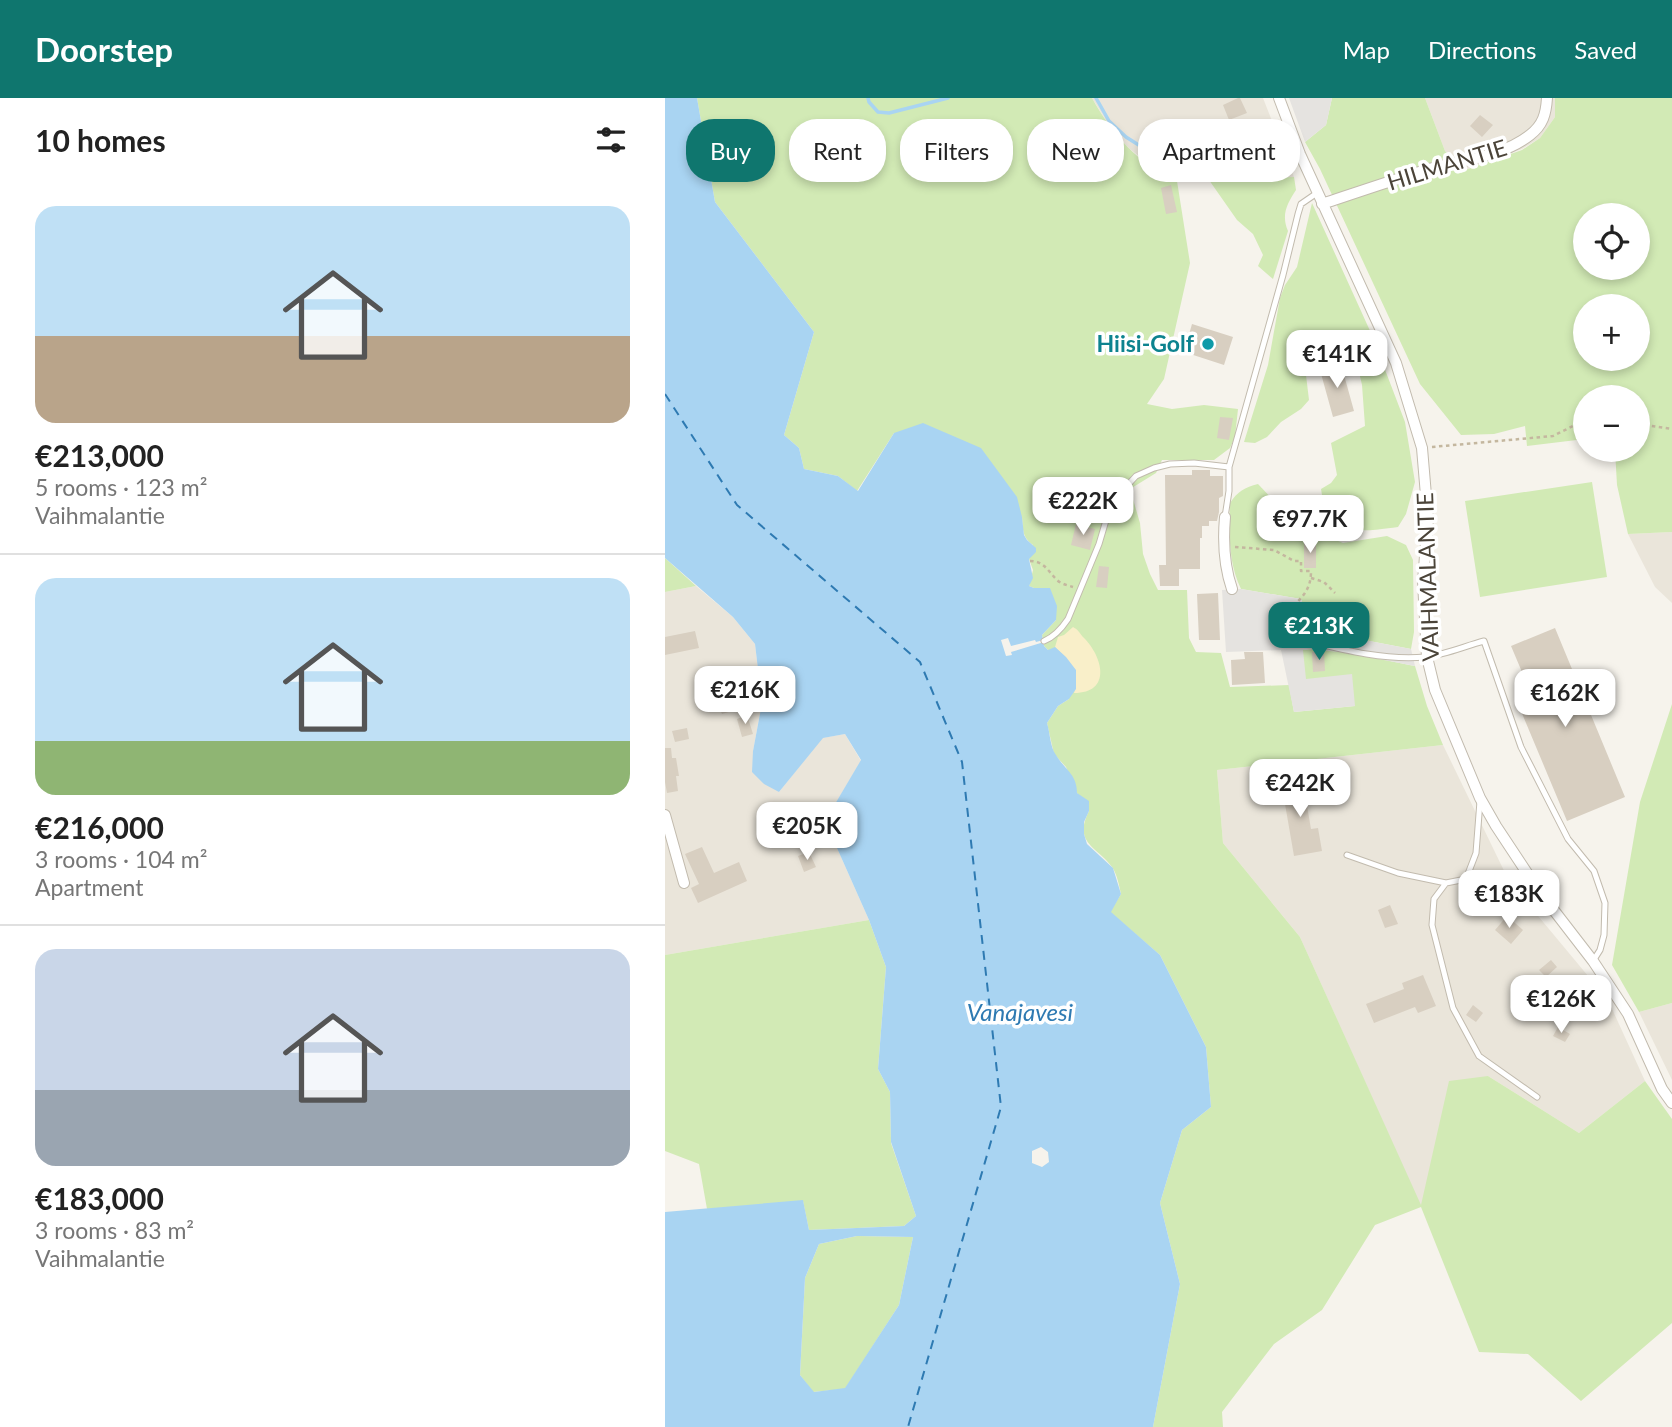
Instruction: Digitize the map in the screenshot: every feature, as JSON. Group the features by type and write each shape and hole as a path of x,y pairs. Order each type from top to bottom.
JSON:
{"street":[{"name":"VAIHMALANTIE","path":"1279,98 1319,198 1396,363 1422,448 1428,519 1423,581 1427,657 1435,690 1480,798 1496,827 1628,1014 1662,1089 1672,1103"},
{"name":"HILMANTIE","path":"1319,198 1513,146 1541,124 1547,98"},
{"path":"1225,517 1227,574 1232,589"},
{"path":"665,815 684,883"}],"lane":[{"path":"1225,517 1229,467 1283,275 1297,215 1301,204 1319,198"},
{"path":"1044,641 1062,629 1068,619 1099,544 1107,517 1124,489 1136,476 1170,464 1194,463 1229,467"},
{"path":"1294,638 1324,646 1392,657 1427,657 1484,641 1521,747 1568,839 1594,871 1605,903 1604,934 1600,950 1593,961"},
{"path":"1347,855 1398,873 1445,883 1466,879 1476,853 1480,798"},
{"path":"1445,883 1434,899 1432,925 1453,1008 1479,1056 1537,1097"}],"path":[{"path":"1422,448 1553,436 1573,426"},
{"path":"1650,426 1672,429"},
{"path":"1225,547 1262,548 1280,553 1294,561 1301,561 1301,571 1311,571 1311,578 1308,589 1293,606"},
{"path":"1030,561 1043,564 1065,585 1081,590"},
{"path":"1311,578 1324,582 1335,593"}],"shaded area":[{"path":"1092,98 1263,98 1271,119 1138,119 1138,155 1124,143 1124,119 1105,119"},
{"path":"1289,98 1332,98 1326,125 1305,142 1300,119 1297,119"},
{"path":"1425,98 1555,98 1555,117 1540,138 1522,149 1465,170 1445,151"},
{"path":"1672,532 1672,603 1655,587 1628,534"},
{"path":"696,586 733,617 755,644 762,703 753,751 779,792 822,738 845,734 861,761 825,821 869,920 665,955 665,592"},
{"path":"1241,589 1301,599 1312,630 1411,649 1415,666 1347,653 1303,650 1306,679 1352,674 1355,706 1294,712 1281,650 1226,652 1222,590"},
{"path":"1443,745 1509,881 1608,1000 1645,1081 1579,1133 1488,1076 1421,1207 1300,937 1223,843 1217,770"},
{"path":"1672,1003 1672,1080 1639,1012"}],"green space":[{"path":"697,98 1092,98 1105,119 1027,119 1027,182 1124,182 1124,143 1138,156 1138,182 1177,182 1190,263 1164,379 1147,404 1172,409 1204,405 1238,409 1235,437 1230,448 1214,460 1162,460 1156,473 1130,489 1140,523 1143,554 1150,574 1158,590 1187,590 1189,638 1196,652 1221,653 1230,687 1289,685 1294,712 1355,706 1305,679 1302,650 1344,652 1415,666 1443,745 1217,770 1223,843 1300,937 1421,1205 1449,1081 1488,1076 1579,1133 1645,1081 1672,1119 1672,1323 1581,1401 1528,1354 1479,1352 1421,1207 1375,1225 1322,1310 1274,1344 1222,1412 1223,1427 1153,1427 1180,1284 1160,1203 1182,1130 1211,1107 1206,1047 1160,955 1110,912 1121,894 1117,876 1085,837 1085,822 1089,811 1077,793 1066,767 1054,754 1047,723 1058,706 1069,699 1044,646 1042,635 1056,620 1040,588 1029,586 1033,570 1029,559 1033,545 1025,536 1022,517 894,433 857,491 838,476 804,469 799,448 784,435 814,332 715,202 712,182 775,182 775,119 701,119"},
{"path":"1332,98 1425,98 1445,151 1465,170 1522,150 1540,138 1555,117 1555,98 1672,98 1672,532 1628,534 1617,485 1616,462 1650,462 1650,385 1573,385 1573,440 1527,446 1525,426 1494,434 1461,435 1420,384 1305,142 1326,125"},
{"path":"1210,182 1295,182 1296,190 1285,215 1288,231 1273,279 1258,266 1263,255 1253,234 1237,220"},
{"path":"1312,203 1371,333 1405,422 1415,482 1406,514 1398,527 1359,530 1325,513 1321,489 1337,475 1331,443 1365,426 1362,385 1353,346 1322,346 1303,350 1309,400 1267,437 1255,443 1244,442 1268,365 1280,298 1297,267"},
{"path":"1592,482 1607,577 1480,597 1465,501"},
{"path":"1258,484 1294,522 1343,543 1387,536 1406,545 1413,560 1414,632 1411,649 1312,630 1301,599 1241,589 1232,558 1230,503 1242,491"},
{"path":"665,558 696,586 665,592"},
{"path":"1672,704 1672,1003 1639,1012 1612,965 1640,802"},
{"path":"869,920 886,967 878,1069 890,1092 891,1143 916,1216 904,1226 809,1230 803,1201 707,1209 699,1164 665,1151 665,955"},
{"path":"857,1236 913,1237 899,1305 845,1389 813,1392 800,1375 805,1278 819,1244"}],"sand":[{"path":"1073,627 1091,646 1100,673 1099,681 1094,687 1074,693 1074,674 1064,656 1055,647 1058,637"}],"water":[{"name":"Vanajavesi","path":"665,98 697,98 701,119 686,119 686,182 712,182 715,202 814,332 784,435 799,448 804,469 838,476 858,491 894,433 923,423 981,448 1017,497 1024,535 1036,548 1036,552 1029,559 1033,578 1029,586 1050,588 1057,606 1056,620 1042,635 1044,646 1048,650 1055,647 1076,670 1076,689 1069,699 1058,706 1047,723 1052,748 1073,777 1077,793 1089,801 1089,811 1084,822 1087,844 1113,868 1121,894 1111,912 1160,955 1206,1047 1211,1107 1182,1130 1160,1203 1180,1284 1153,1427 665,1427 665,1212 803,1200 809,1230 904,1226 916,1216 891,1142 890,1092 878,1069 886,967 869,920 825,821 861,760 845,734 823,738 779,792 764,784 752,772 762,703 755,644 733,617 665,558","holes":["1041,1147 1048,1152 1049,1162 1042,1167 1032,1163 1032,1151","857,1236 913,1237 899,1305 845,1388 814,1392 800,1375 805,1278 819,1244"]}],"pier":[{"path":"1008,638 1011,646 1035,640 1044,642 1006,656 1001,640"}],"building":[{"path":"1240,98 1247,113 1229,119 1223,105"},
{"path":"1480,115 1493,125 1482,137 1470,126"},
{"path":"1171,185 1177,212 1166,214 1161,188"},
{"name":"Hiisi-Golf","path":"1192,324 1233,337 1224,365 1184,352"},
{"path":"1341,364 1354,411 1333,417 1320,370"},
{"path":"1220,417 1233,418 1229,440 1217,438"},
{"path":"1192,470 1210,470 1210,476 1223,476 1223,496 1219,498 1217,521 1209,521 1209,526 1202,526 1200,569 1179,569 1179,586 1160,586 1159,565 1166,565 1165,475 1192,475"},
{"path":"1076,524 1095,529 1090,550 1071,545"},
{"path":"1304,542 1316,542 1316,568 1304,568"},
{"path":"1099,566 1109,567 1107,588 1096,587"},
{"path":"1218,593 1220,640 1199,640 1197,594"},
{"path":"1555,628 1625,797 1567,821 1521,711 1536,705 1511,646"},
{"path":"695,631 699,648 665,655 665,637"},
{"path":"1324,651 1325,671 1313,672 1312,652"},
{"path":"1244,652 1263,652 1265,683 1232,685 1231,660 1245,659"},
{"path":"724,691 732,711 722,714 714,695"},
{"path":"747,715 753,734 742,737 737,719"},
{"path":"687,728 689,739 675,742 672,731"},
{"path":"665,748 671,748 672,758 676,758 679,776 676,776 678,791 667,793 665,782"},
{"path":"1302,777 1311,829 1318,828 1322,851 1294,856 1281,781"},
{"path":"702,847 714,873 739,862 747,881 698,903 691,888 699,884 685,854"},
{"path":"809,852 816,867 804,872 798,856"},
{"path":"1390,905 1398,924 1385,928 1378,910"},
{"path":"1507,916 1523,930 1511,944 1495,930"},
{"path":"1551,960 1557,967 1546,977 1539,970"},
{"path":"1423,975 1436,1006 1418,1013 1415,1007 1374,1023 1366,1004 1404,989 1402,983"},
{"path":"1473,1005 1483,1013 1476,1022 1466,1015"},
{"path":"1558,1027 1570,1034 1565,1042 1553,1036"}],"waterway":[{"path":"868,98 878,112 889,113 948,98"},
{"path":"1096,98 1109,121 1138,145"}],"ferry route":[{"path":"665,394 737,505 920,662 962,762 1001,1107 908,1427"}],"place":[{"name":"Hiisi-Golf","path":"1208,344"}]}
